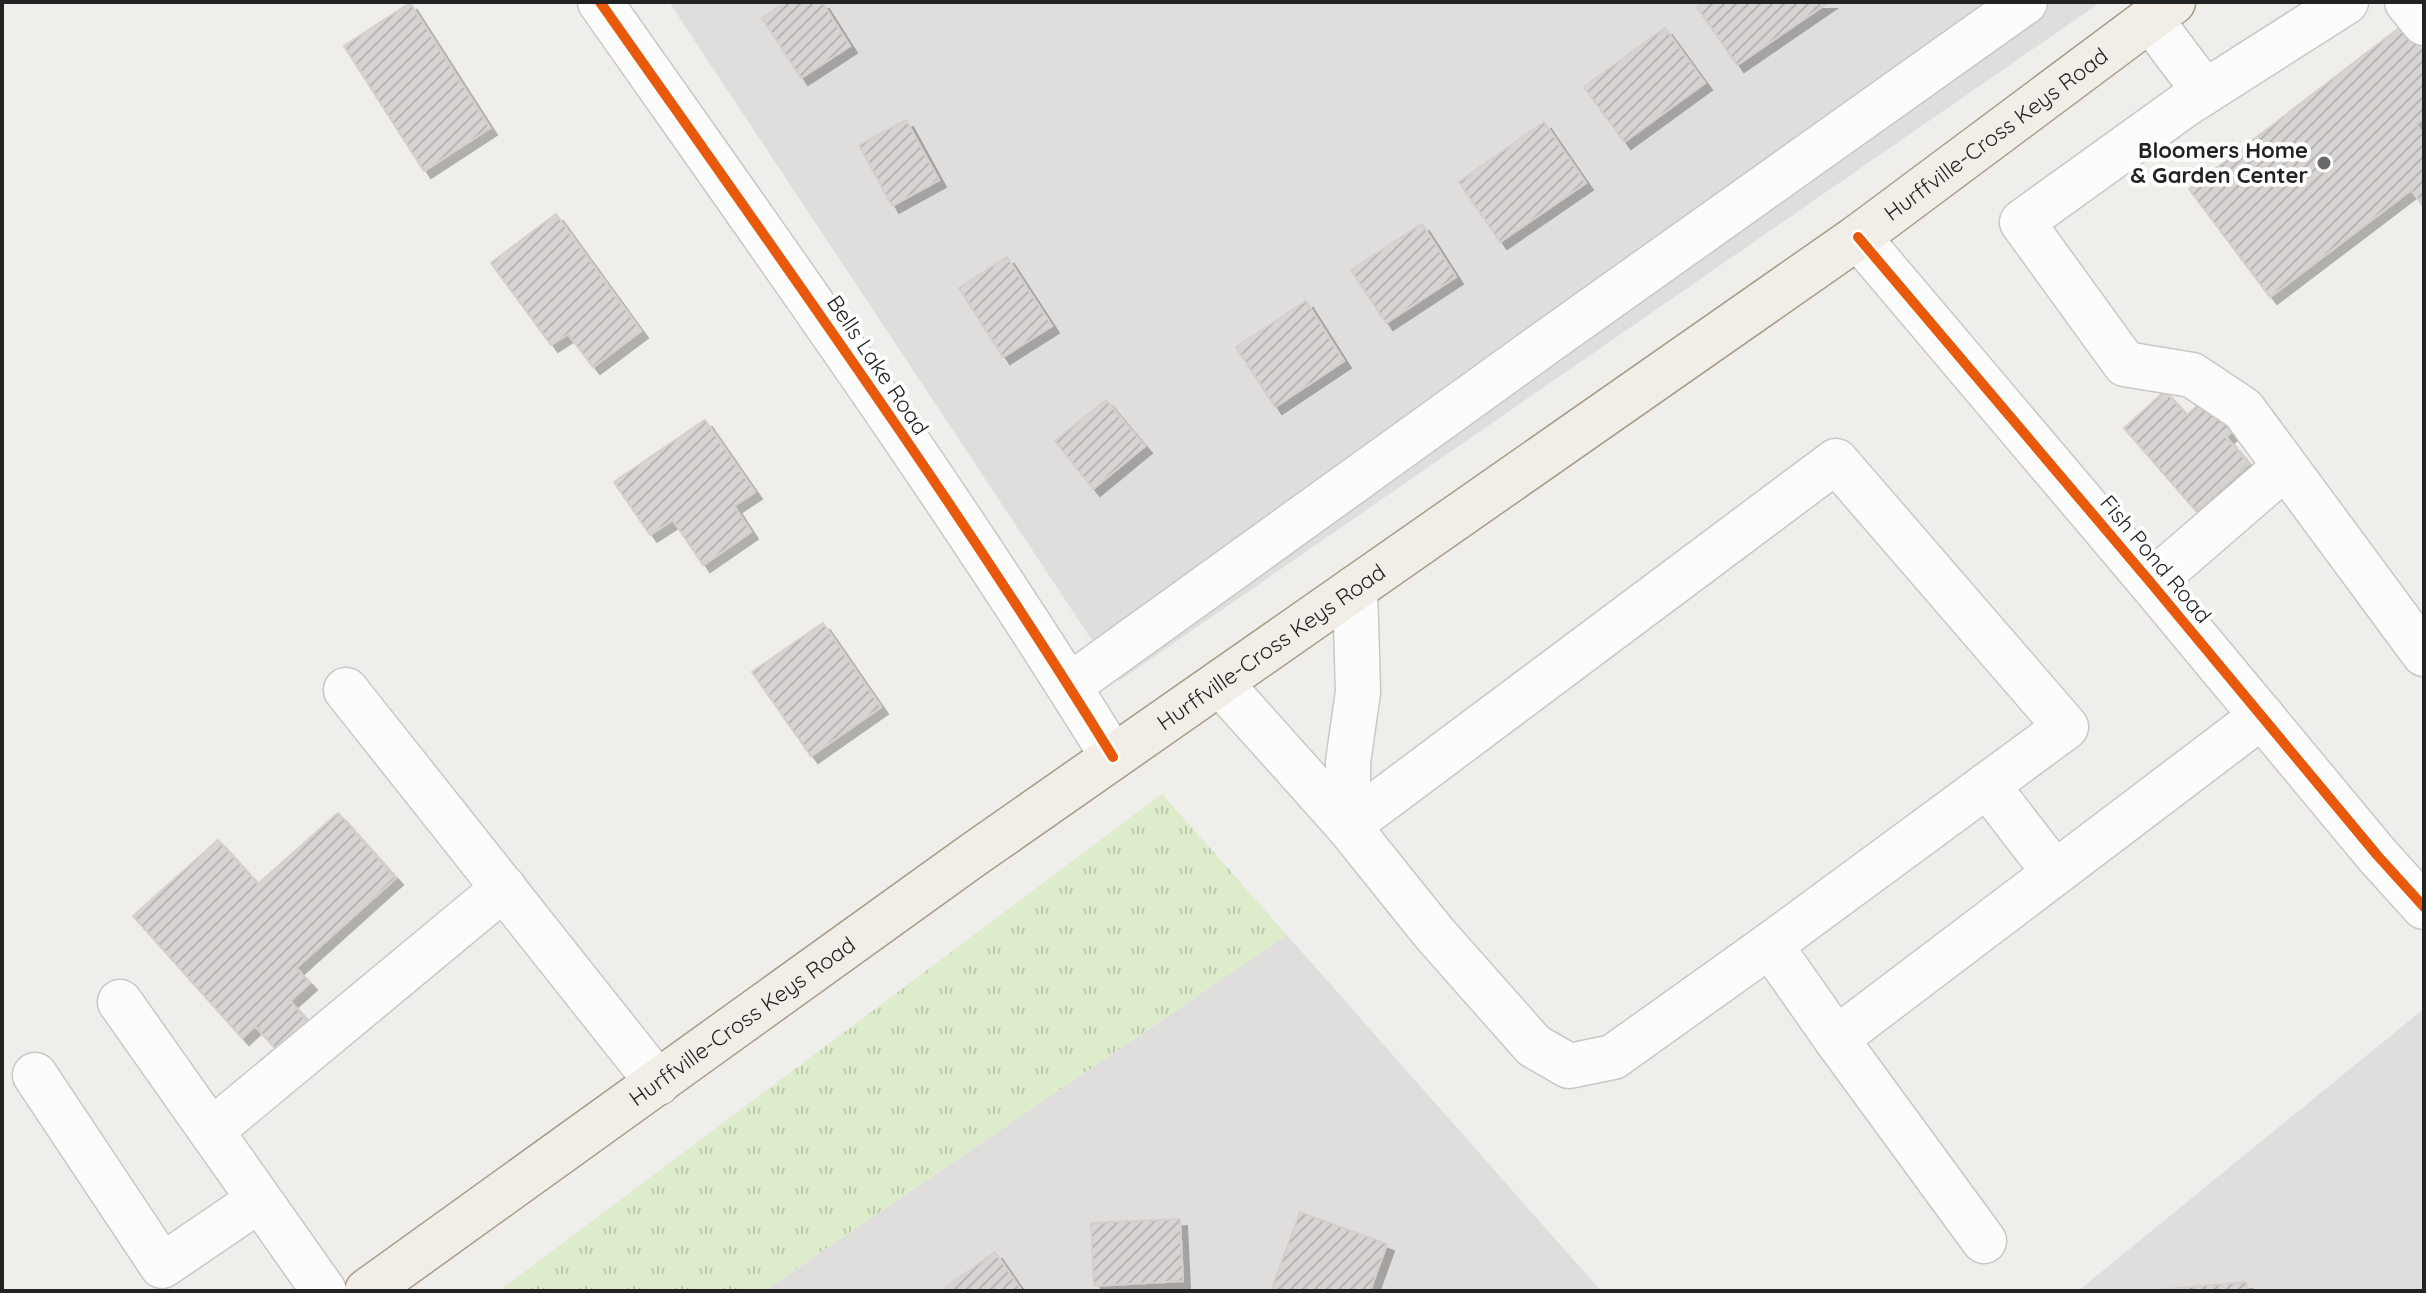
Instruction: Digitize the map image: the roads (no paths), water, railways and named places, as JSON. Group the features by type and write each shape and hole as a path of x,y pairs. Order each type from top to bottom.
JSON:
{"main road":[{"name":"Hurffville-Cross Keys Road","path":"367,1291 973,855 1858,237 2161,10"}],"street":[{"name":"Bells Lake Road","path":"600,2 866,381 1113,757"},
{"path":"1069,686 2025,2"},
{"path":"2346,2 2205,92 2022,222 2125,364 2192,375 2243,409 2424,654"},
{"path":"2407,2 2424,23"},
{"path":"2161,10 2205,92"},
{"name":"Fish Pond Road","path":"1858,237 2424,907"},
{"path":"1220,683 1348,826 1434,933 1534,1046 1569,1066 1613,1057 2066,727 1836,461 1348,826"},
{"path":"2151,583 2285,467"},
{"path":"1348,826 1348,762 1358,692 1355,588"},
{"path":"346,690 658,1083"},
{"path":"1836,1039 2262,716"},
{"path":"1987,785 2055,873"},
{"path":"211,1131 504,888"},
{"path":"1770,945 1984,1241"},
{"path":"120,1002 324,1291"},
{"path":"35,1075 162,1266 259,1200"}],"place":[{"name":"Bloomers Home & Garden Center","path":"2324,163"}]}
